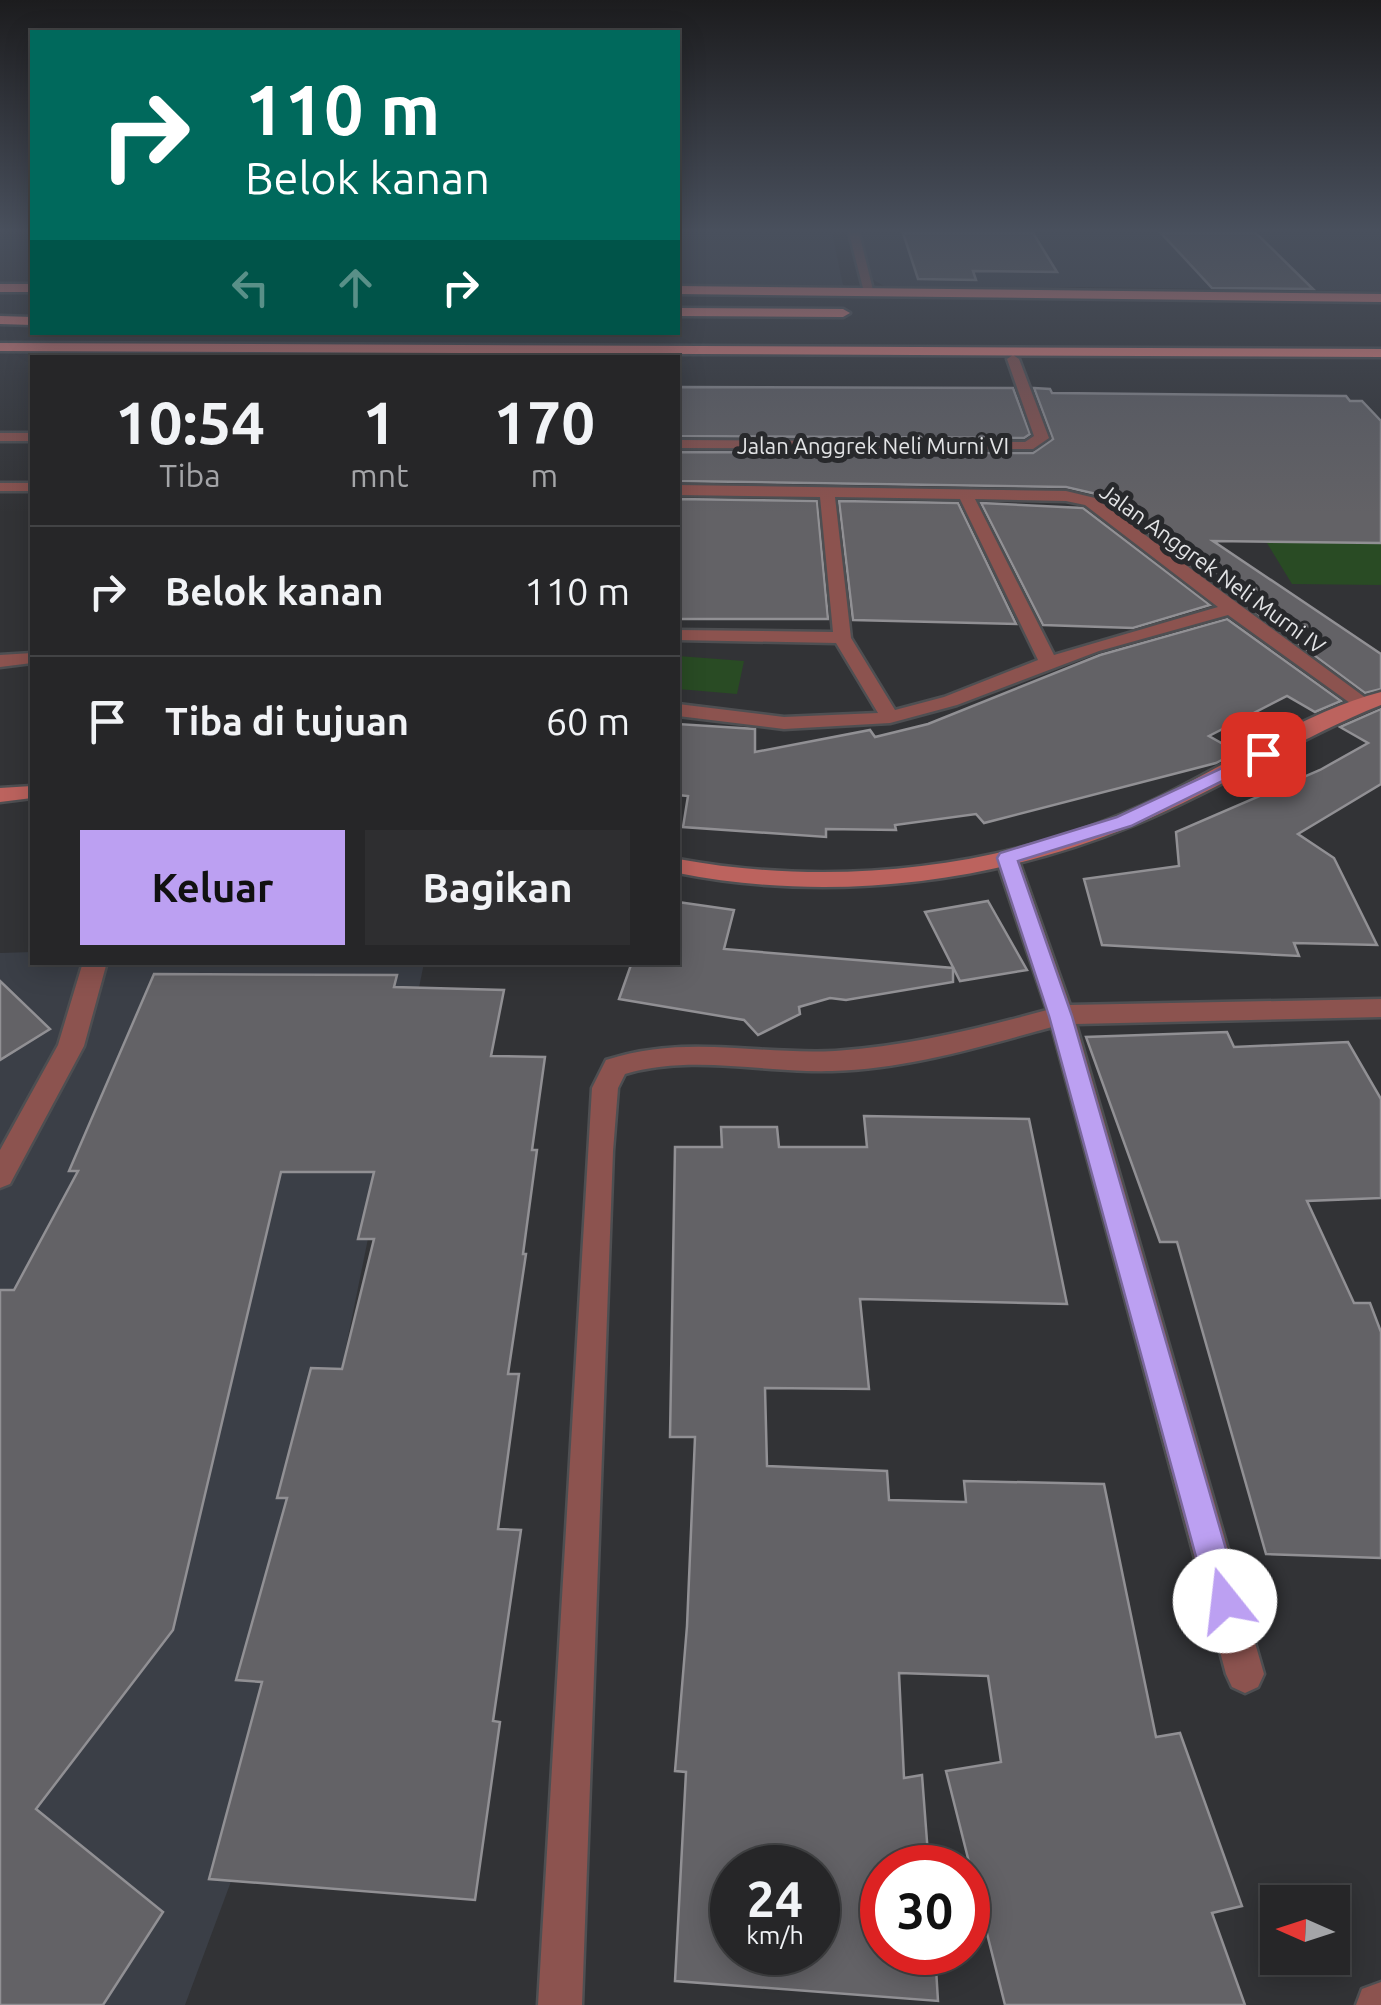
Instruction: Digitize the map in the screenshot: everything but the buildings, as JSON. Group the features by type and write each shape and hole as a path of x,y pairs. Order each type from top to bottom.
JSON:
{"highway":[{"path":"680,327 853,329"},
{"path":"0,332 30,331"},
{"path":"0,346 152,352 658,347 1209,356 1270,362 1381,363"},
{"path":"658,347 712,357 1013,360 1209,356 1236,351 1381,353"},
{"path":"1236,351 1270,362"}],"street":[{"name":"Jalan Anggrek Neli Murni VI","path":"680,444 1028,446 1042,438 1013,360"},
{"path":"0,437 30,437"},
{"path":"0,486 30,486"},
{"name":"Jalan Anggrek Neli Murni IV","path":"680,490 1066,496 1090,501 1231,608 1373,701"},
{"path":"828,492 842,638 890,717"},
{"path":"964,494 1049,663"},
{"path":"680,710 753,721 820,723 890,717 999,684 1049,663 1231,608"},
{"path":"680,635 842,638"},
{"path":"0,662 30,656"},
{"path":"680,866 762,879 828,880 1007,858 1124,821 1373,701"},
{"path":"0,795 30,792"},
{"path":"1007,858 1061,1016 1245,1674"},
{"path":"0,1176 71,1046 94,965"},
{"path":"560,2005 599,1151 605,1088 615,1068 649,1056 706,1054 832,1061 950,1046 1061,1016 1381,1008"}],"shaded area":[{"path":"30,952 30,965 424,965 245,1844 185,2005 0,2005 0,953"}],"green space":[{"path":"1262,535 1381,537 1381,585 1292,584"},
{"path":"680,656 744,661 737,694 680,689"}],"route":[{"path":"1225,1601 1061,1016 1007,858 1124,821 1263,754"}]}
